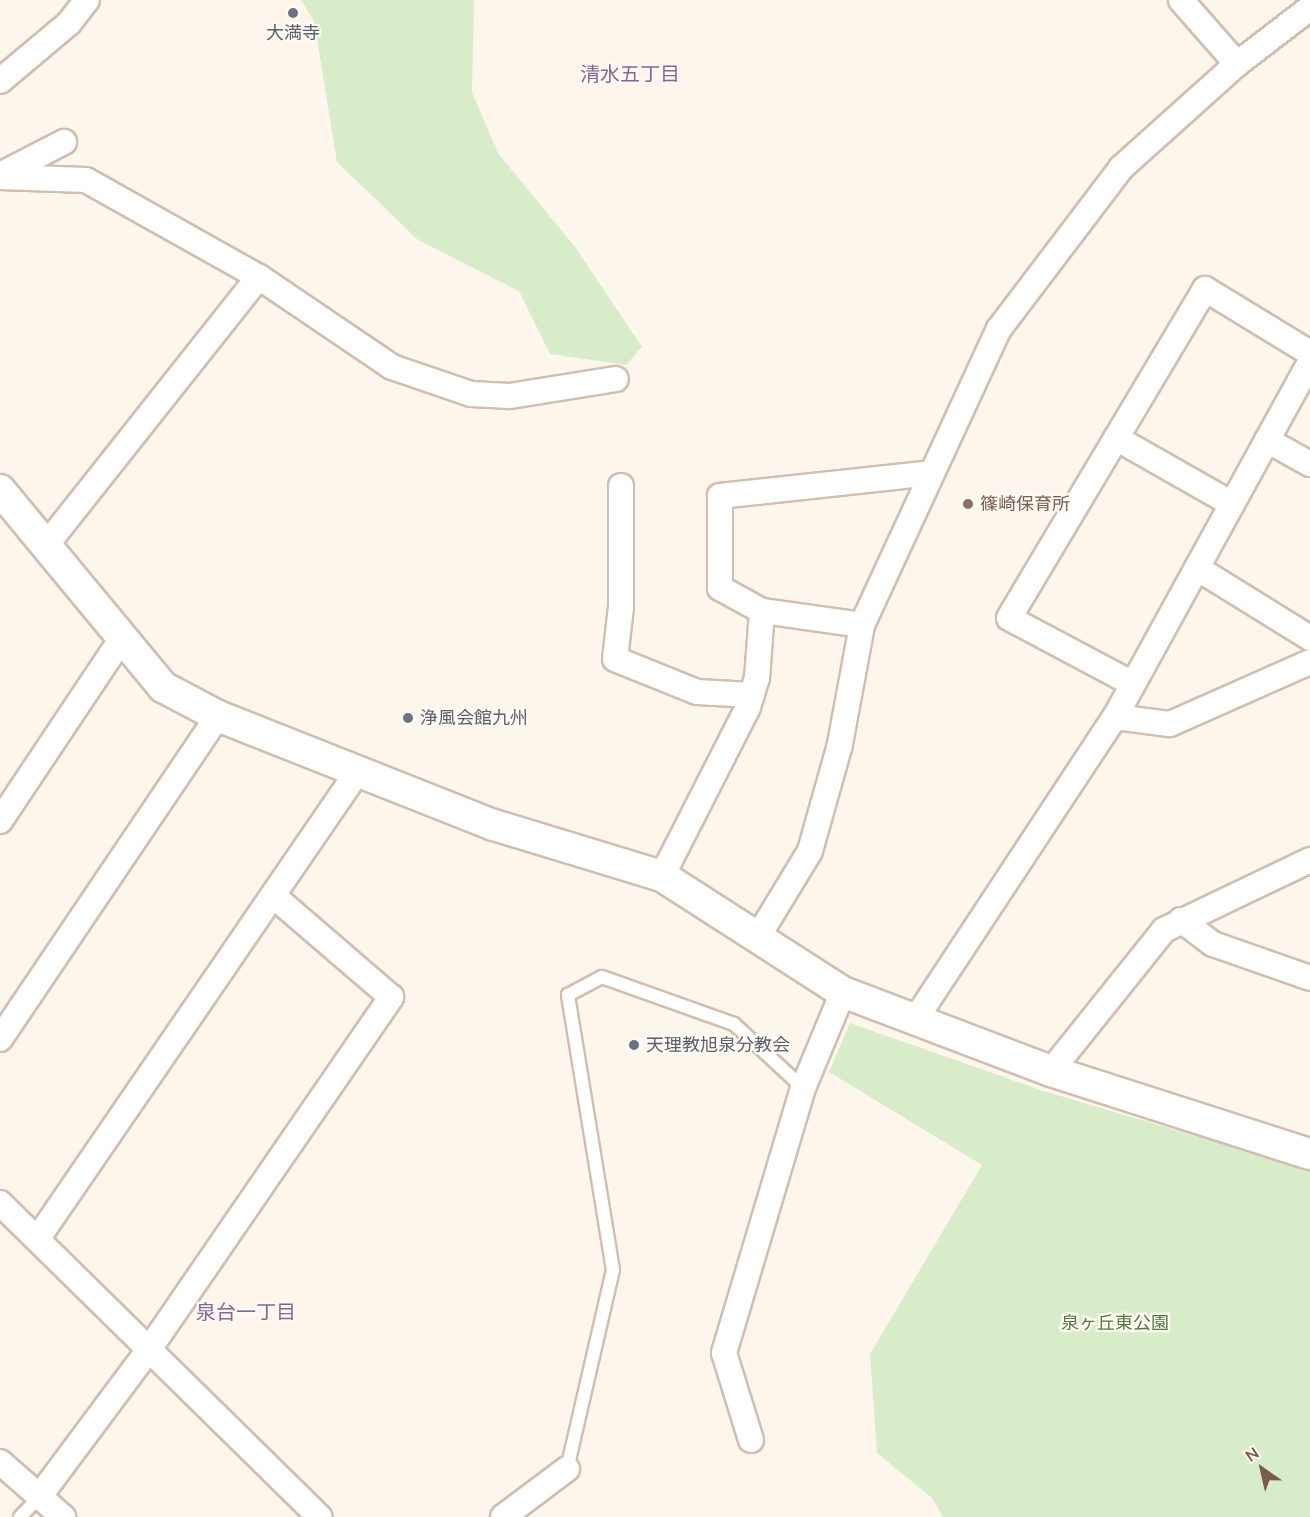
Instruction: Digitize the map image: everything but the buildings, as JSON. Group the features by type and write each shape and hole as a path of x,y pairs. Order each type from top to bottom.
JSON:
{"street":[{"path":"0,81 69,23 87,0"},
{"path":"1181,0 1237,64"},
{"path":"759,934 810,850 840,744 862,625 999,329 1121,168 1237,64 1310,8"},
{"path":"0,176 64,142"},
{"path":"0,176 86,180 259,277 392,367 471,394 510,396 616,379"},
{"path":"47,544 259,277"},
{"path":"1133,684 1009,618 1205,289 1310,353"},
{"path":"915,1020 1115,717 1310,362"},
{"path":"1116,438 1232,504"},
{"path":"1267,440 1310,464"},
{"path":"862,625 762,611 720,588 720,496 931,473"},
{"path":"621,486 621,607 615,659 697,692 752,695"},
{"path":"0,490 164,687 218,716 494,825 662,876 759,934 843,992 1052,1071 1310,1154"},
{"path":"1197,568 1310,638"},
{"path":"662,876 752,695 762,611"},
{"path":"0,821 122,638"},
{"path":"1115,717 1170,723 1310,663"},
{"path":"0,1039 218,716"},
{"path":"38,1238 276,898 358,771"},
{"path":"1052,1071 1164,930 1310,860"},
{"path":"39,1497 150,1348 391,996 276,898"},
{"path":"1181,920 1213,944 1310,978"},
{"path":"751,1440 724,1353 803,1088 843,992"},
{"path":"0,1203 150,1348 319,1517"},
{"path":"0,1462 63,1517"},
{"path":"503,1517 567,1468"}],"lane":[{"path":"567,1468 613,1270 567,995 602,977 734,1024 803,1088"},
{"path":"20,1517 39,1497"}],"green space":[{"path":"301,0 474,0 472,92 498,153 575,247 642,347 626,365 550,354 519,291 418,240 337,162 314,21"},
{"name":"泉ヶ丘東公園","path":"850,1023 1044,1091 1310,1170 1310,1517 943,1517 932,1498 877,1453 870,1354 982,1165 829,1072"}],"place":[{"name":"大満寺","path":"293,13"},
{"name":"篠崎保育所","path":"968,504"},
{"name":"浄風会館九州","path":"408,718"},
{"name":"天理教旭泉分教会","path":"634,1045"}],"district":[{"name":"清水五丁目","path":"630,73"},
{"name":"泉台一丁目","path":"246,1311"}]}
